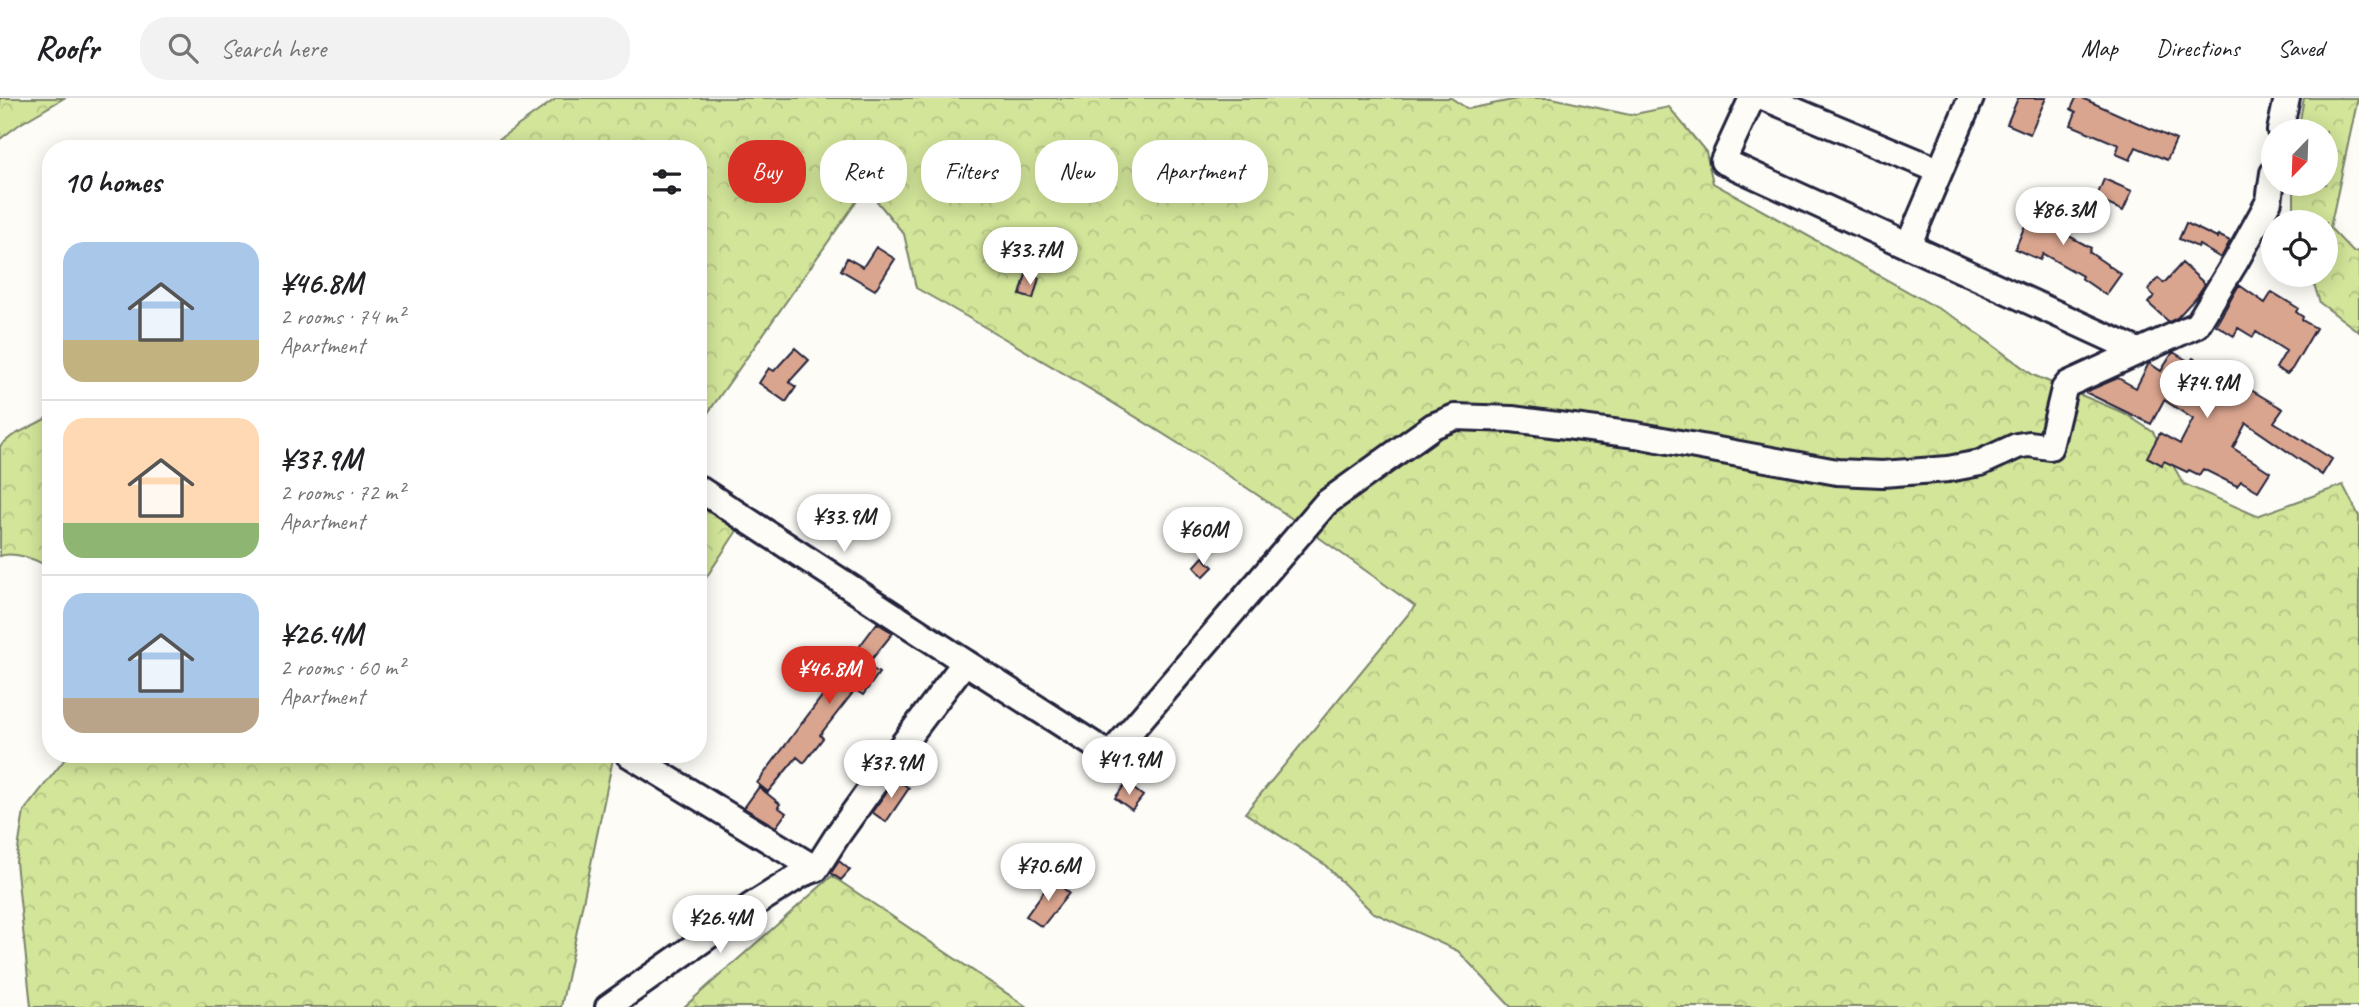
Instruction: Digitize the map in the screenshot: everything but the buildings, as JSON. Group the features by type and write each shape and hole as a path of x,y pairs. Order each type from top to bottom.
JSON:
{"street":[{"path":"1752,98 1724,161 2138,351"},
{"path":"1765,98 1940,171"},
{"path":"2283,119 2287,98"},
{"path":"1908,246 1968,99"},
{"path":"707,494 1110,755 1326,503 1433,426 1455,417 1512,419 1636,435 1837,472 1882,474 1948,469 1980,463 2017,446 2029,444 2050,447 2064,389 2068,384 2197,325 2236,261 2270,196"},
{"path":"608,1007 751,906 802,874 816,869 846,823 965,662"},
{"path":"643,763 816,869"}],"green space":[{"path":"0,98 64,98 0,139"},
{"path":"557,98 1451,98 1468,109 1522,98 1552,98 1630,115 1669,107 1706,152 1713,183 1959,320 2033,375 2124,413 2153,432 2184,484 2257,516 2343,485 2359,516 2359,1007 1511,1007 1458,951 1372,912 1324,864 1245,813 1415,606 1200,457 916,288 904,234 878,203 907,203 907,140 820,140 820,203 855,203 707,414 707,140 498,140"},
{"path":"2304,98 2358,98 2338,191 2338,119 2300,119"},
{"path":"2294,196 2337,196 2334,210 2294,210"},
{"path":"2338,236 2353,252 2359,251 2359,332 2320,303 2315,287 2338,287"},
{"path":"42,421 42,563 26,557 0,556 0,446 12,436"},
{"path":"707,502 740,526 707,576"},
{"path":"62,763 612,763 561,1007 31,1007 16,862 24,811"},
{"path":"832,876 1027,1007 684,1007"}]}
